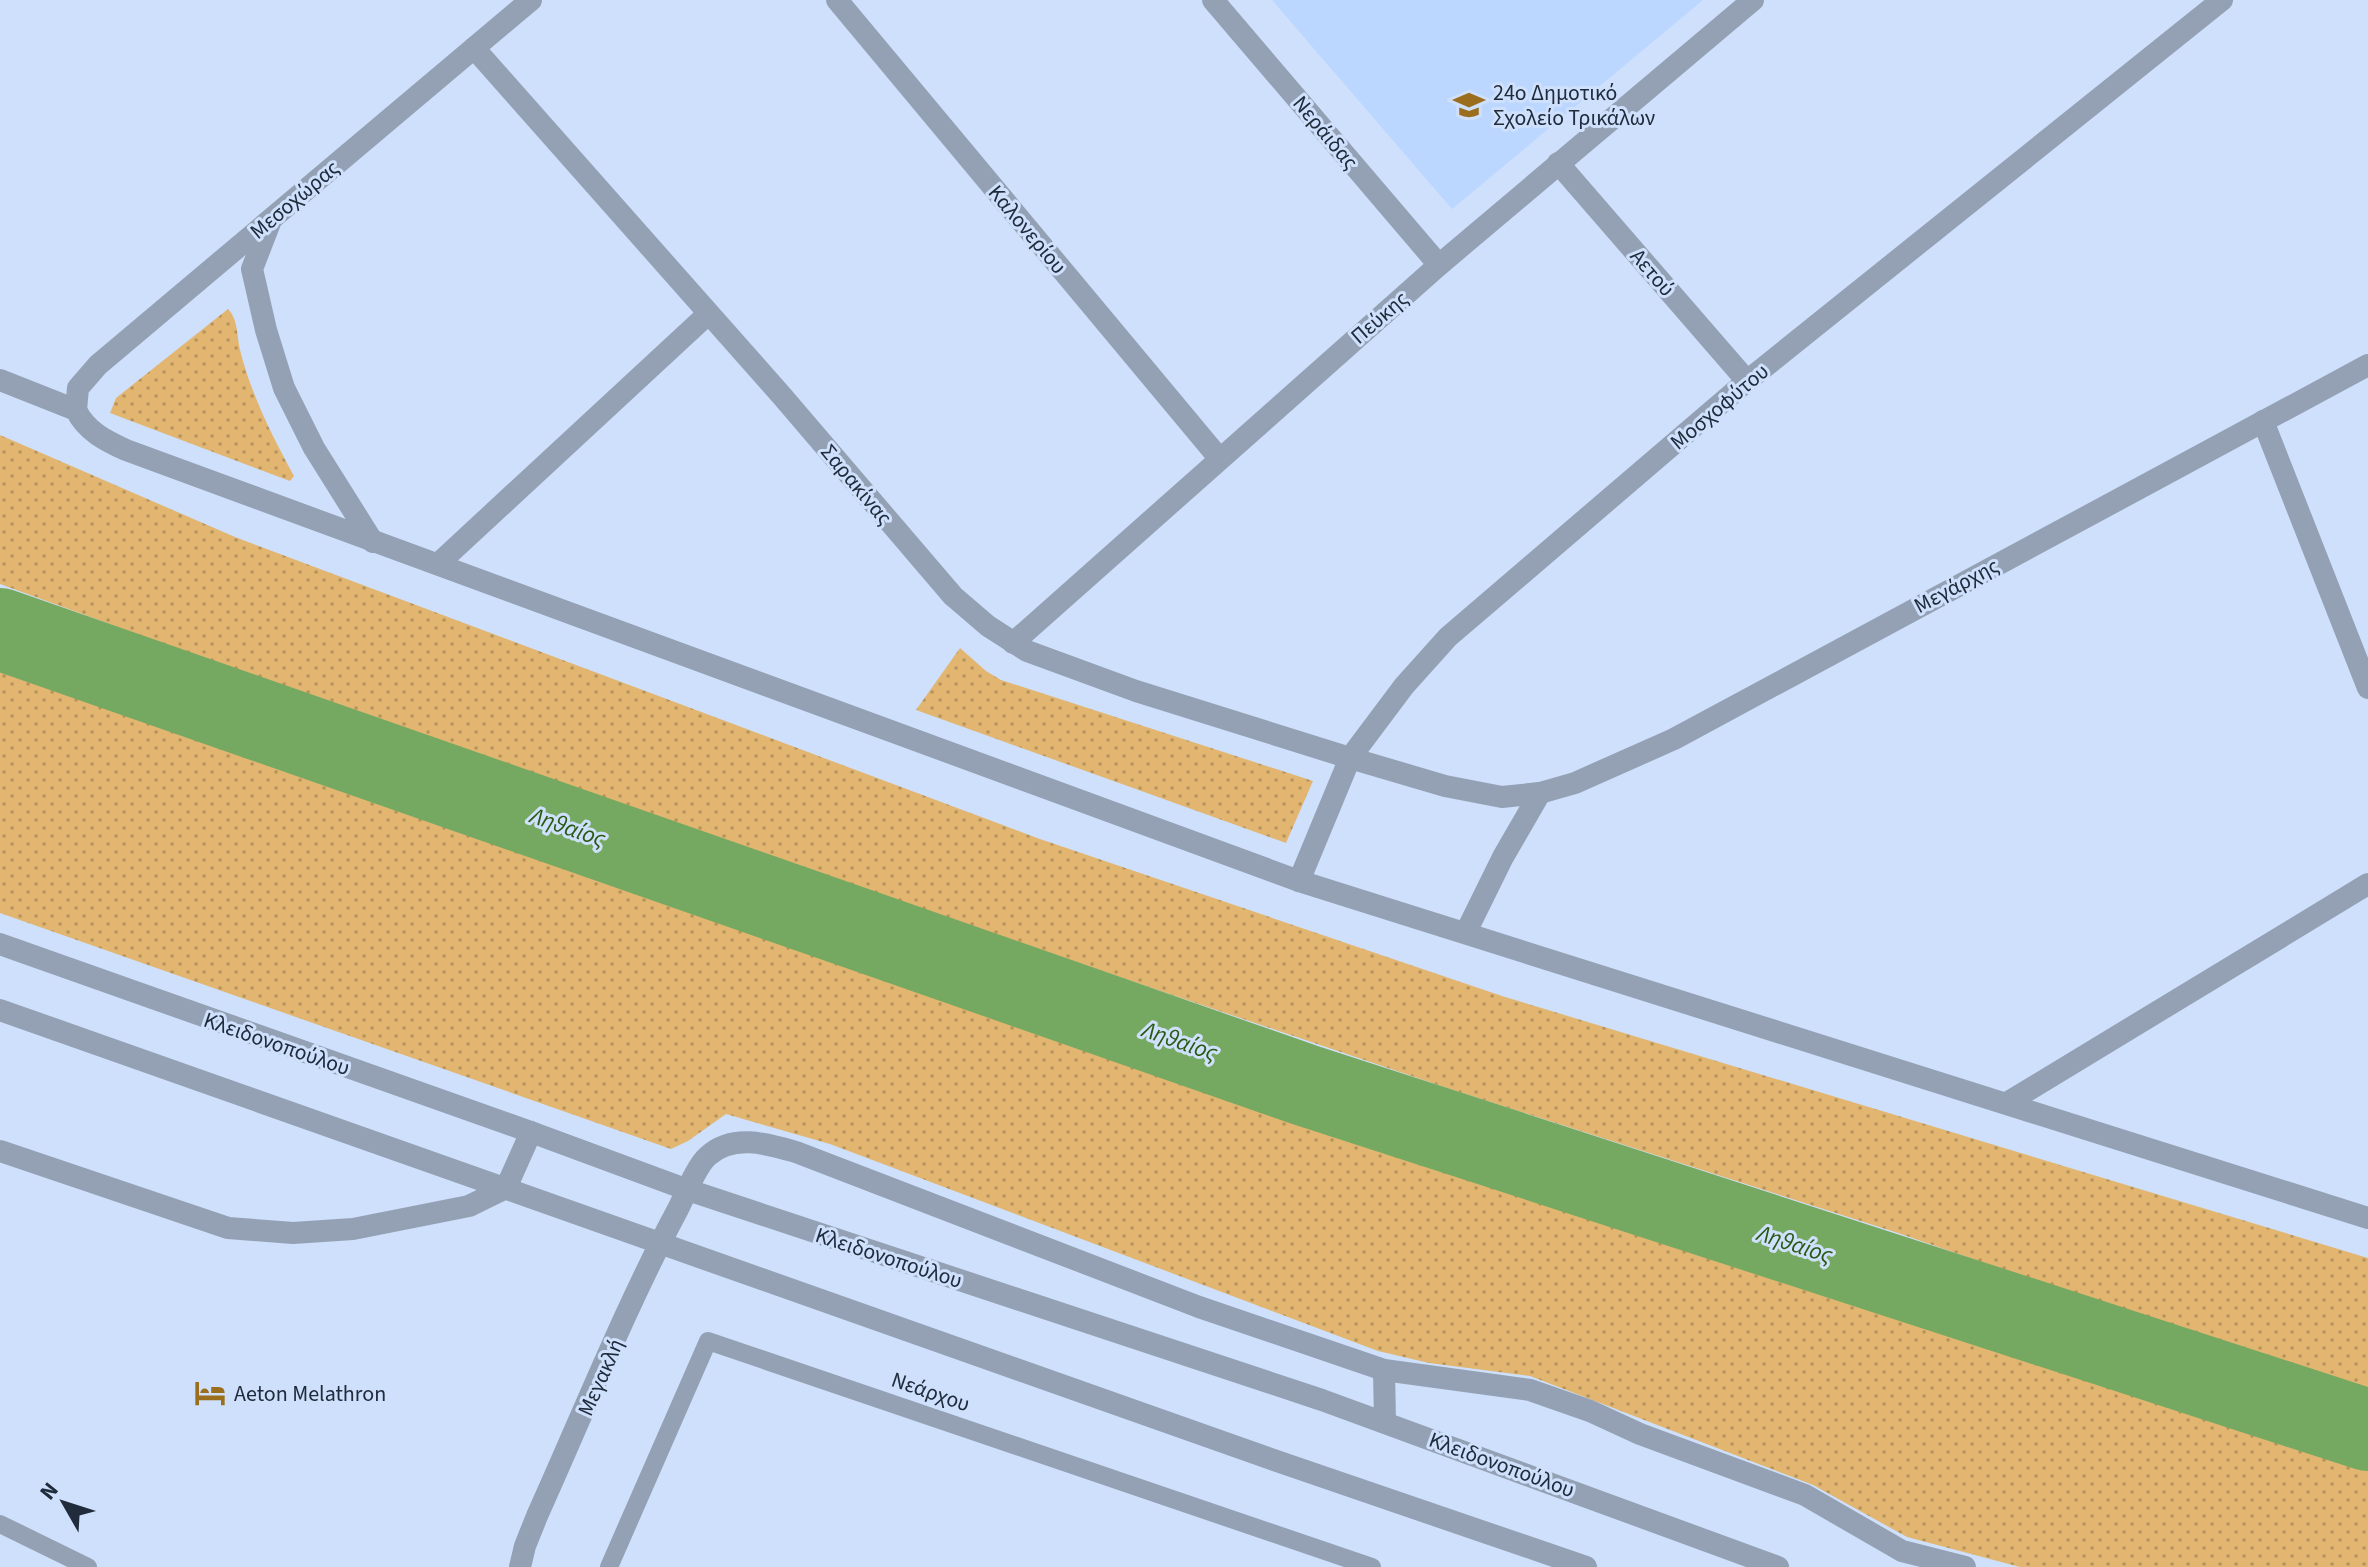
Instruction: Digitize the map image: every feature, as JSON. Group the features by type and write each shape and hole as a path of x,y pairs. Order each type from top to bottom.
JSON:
{"street":[{"name":"Μεσοχώρας","path":"76,410 78,388 90,373 531,0"},
{"name":"Καλονερίου","path":"837,0 1219,458"},
{"name":"Νεράιδας","path":"1213,0 1439,265"},
{"name":"Πεύκης","path":"1013,643 1439,265 1753,0"},
{"name":"Μοσχοφύτου","path":"1299,881 1350,758 1404,686 1448,637 1747,381 2222,0"},
{"name":"Σαρακίνας","path":"474,48 953,596 1013,643 1050,662 1350,758"},
{"name":"Αετού","path":"1558,163 1747,381"},
{"path":"271,218 252,269 280,373 314,448 373,542"},
{"path":"438,564 708,314"},
{"name":"Μεγάρχης","path":"1350,758 1479,794 1502,797 1540,793 1575,783 1674,739 2368,365"},
{"path":"0,380 76,410 86,426 115,445 1299,881 2368,1218"},
{"path":"2263,421 2368,688"},
{"path":"1466,932 1503,857 1540,793"},
{"path":"2007,1103 2368,884"},
{"name":"Κλειδονοπούλου","path":"0,944 688,1190 1385,1422 1778,1567"},
{"path":"0,1010 659,1244 1586,1567"},
{"path":"0,1151 228,1228 293,1233 353,1229 469,1206 506,1188 531,1132"},
{"name":"Μεγακλή","path":"520,1567 537,1516 659,1244 688,1190 707,1156 726,1146 756,1141 796,1152 1199,1307 1384,1370 1530,1390 1590,1411 1640,1434 1805,1495 1902,1551 1965,1567"},
{"path":"1384,1370 1385,1422"}],"lane":[{"name":"Νεάρχου","path":"609,1567 708,1341 1372,1567"},
{"path":"0,1524 88,1567"}],"shaded area":[{"name":"24ο Δημοτικό Σχολείο Τρικάλων","path":"1272,0 1703,0 1452,209"},
{"path":"228,309 235,323 256,399 294,476 290,481 110,413 116,398"},
{"path":"0,435 235,537 1037,838 1505,997 2368,1258 2368,1391 2125,1312 1898,1233 1450,1089 670,825 0,584"},
{"path":"960,648 1001,680 1313,781 1286,843 916,710"},
{"path":"0,669 1522,1193 2368,1469 2368,1567 2020,1567 1907,1537 1813,1485 1530,1376 1429,1363 1378,1351 830,1144 726,1114 671,1149 0,913"}],"waterway":[{"name":"Ληθαίος","path":"0,629 1305,1085 2368,1430"}],"place":[{"name":"24ο Δημοτικό Σχολείο Τρικάλων","path":"1469,105"},
{"name":"Aeton Melathron","path":"210,1393"}]}
